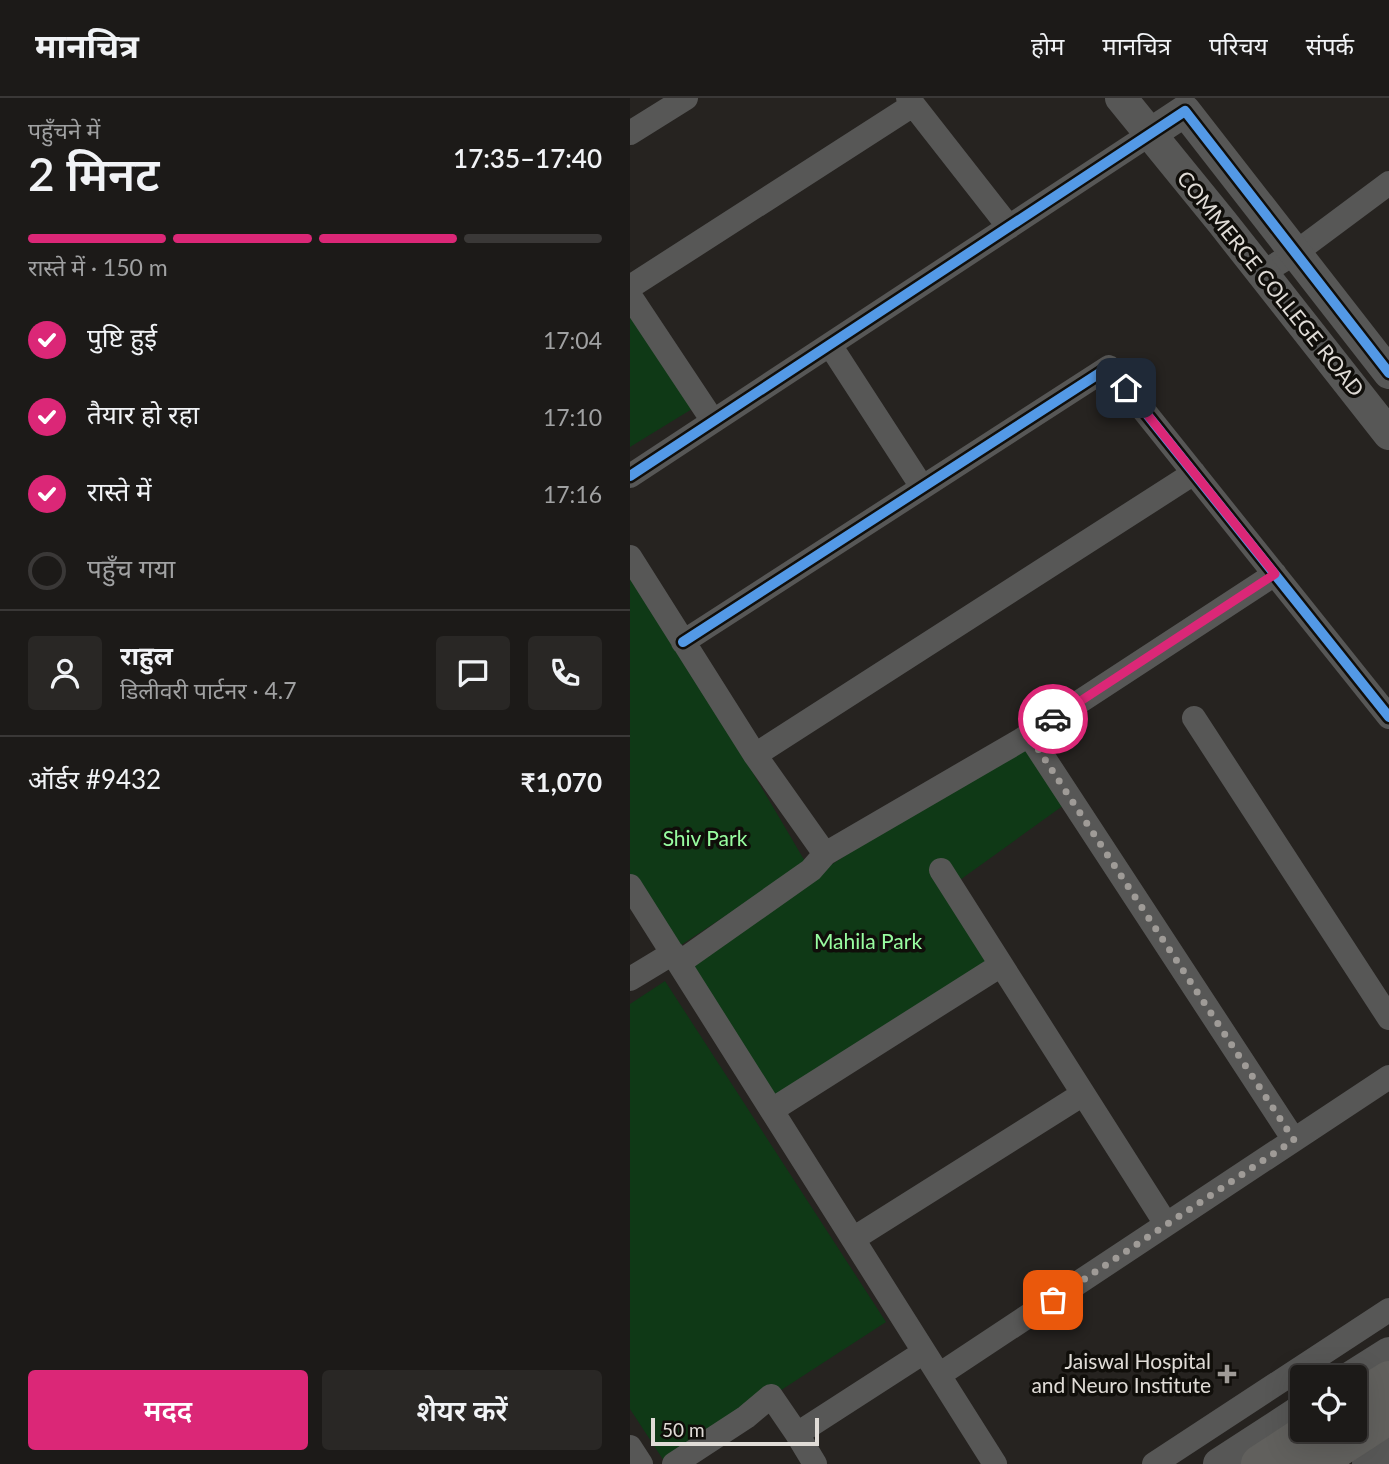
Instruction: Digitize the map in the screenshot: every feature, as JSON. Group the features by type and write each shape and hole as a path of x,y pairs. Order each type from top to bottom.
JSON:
{"main road":[{"path":"1367,1394 1389,1380"},
{"path":"1314,1464 1389,1415"},
{"path":"1260,1464 1294,1442"}],"street":[{"path":"630,134 686,98"},
{"name":"COMMERCE COLLEGE ROAD","path":"1121,98 1389,434"},
{"path":"630,286 911,101 1009,227"},
{"path":"631,474 1150,134 1190,105 1295,253 1389,371"},
{"path":"1262,273 1295,253 1389,183"},
{"path":"630,296 713,421"},
{"path":"830,345 922,487"},
{"path":"683,642 1109,367 1389,717"},
{"path":"755,755 1194,473"},
{"path":"630,557 755,755 825,854"},
{"path":"630,979 676,958 811,870 825,854 1029,735 1275,574"},
{"path":"1194,718 1389,1018"},
{"path":"1029,735 1294,1140"},
{"path":"941,870 1166,1224"},
{"path":"630,886 995,1464"},
{"path":"772,1110 1000,965"},
{"path":"939,1375 1389,1077"},
{"path":"853,1239 1083,1094"},
{"path":"1154,1464 1389,1310"},
{"path":"797,1434 924,1352"},
{"path":"1367,1367 1389,1353"},
{"path":"674,1464 746,1417 771,1396 815,1464"},
{"path":"1219,1464 1290,1418"},
{"path":"630,1447 641,1464"},
{"path":"1368,1464 1389,1450"}],"green space":[{"path":"630,315 692,409 630,447"},
{"name":"Shiv Park","path":"630,564 806,863 675,949 630,878"},
{"name":"Mahila Park","path":"1021,740 1071,800 946,890 991,964 774,1103 682,963"},
{"path":"665,981 886,1322 667,1464 630,1409 630,1004"}],"cycle path":[{"path":"630,476 1185,111 1389,373"},
{"path":"683,642 1109,367 1389,717"}],"way so far":[{"path":"1053,719 1029,735 1294,1140 1053,1300"}],"place":[{"name":"Jaiswal Hospital and Neuro Institute","path":"1227,1374"}],"route":[{"path":"1053,719 1275,574 1126,388"}]}
